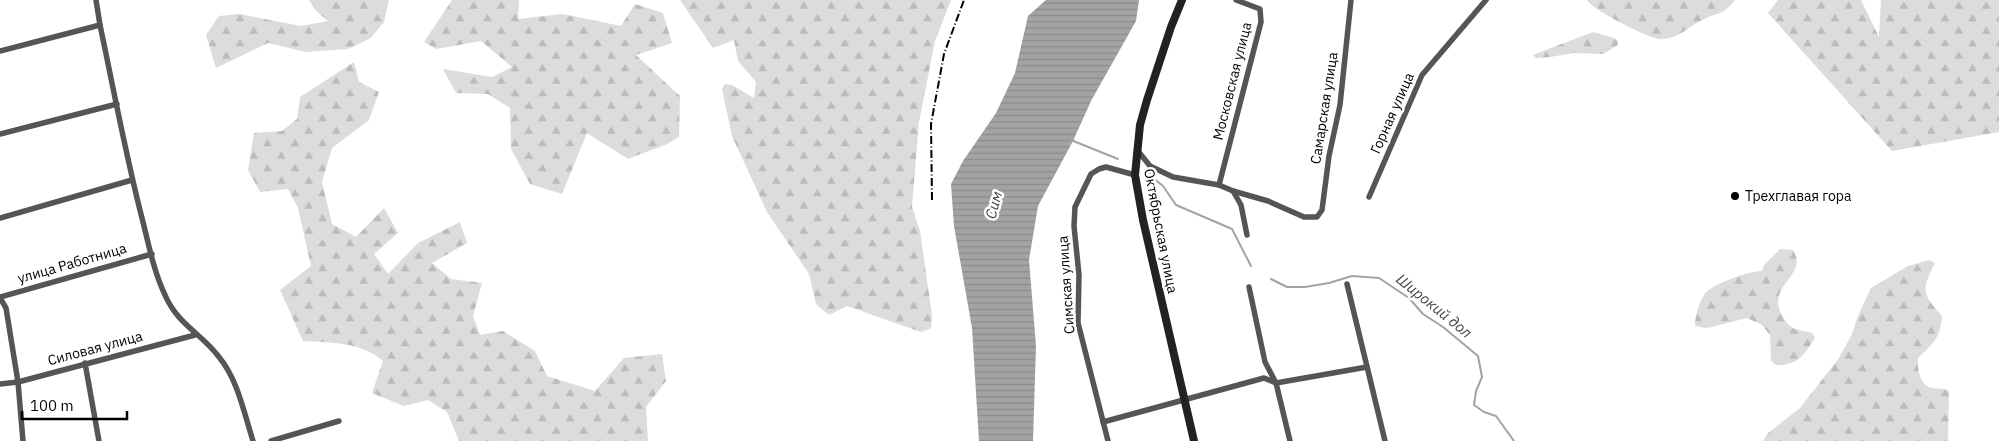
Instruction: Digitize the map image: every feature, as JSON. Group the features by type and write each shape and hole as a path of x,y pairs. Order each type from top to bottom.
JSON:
{"main road":[{"name":"Октябрьская улица","path":"1182,0 1171,27 1140,125 1135,175 1194,441"}],"street":[{"path":"96,0 132,180 164,295 177,317 195,335 206,342 227,368 233,380 253,441"},
{"name":"Московская улица","path":"1219,185 1260,22 1260,9 1236,0"},
{"name":"Самарская улица","path":"1233,191 1268,200 1304,217 1317,217 1322,210 1329,156 1340,105 1350,0"},
{"name":"Горная улица","path":"1369,197 1422,75 1486,0"},
{"path":"0,51 100,25"},
{"path":"0,134 117,104"},
{"path":"1138,152 1150,166 1173,177 1219,185 1233,191 1241,205 1247,235"},
{"name":"Симская улица","path":"1108,441 1078,323 1075,207 1091,174 1099,168 1106,167 1135,175"},
{"path":"0,218 132,180"},
{"name":"улица Работница","path":"0,297 152,254"},
{"path":"1347,284 1386,441"},
{"path":"1249,287 1265,362 1276,383 1290,441"},
{"path":"0,297 6,308 18,382 23,441"},
{"name":"Силовая улица","path":"0,384 18,382 195,335"},
{"path":"85,363 99,441"},
{"path":"1103,422 1264,378 1276,383 1367,368"},
{"path":"271,441 339,421"}],"green space":[{"path":"309,0 389,0 384,22 371,38 348,49 306,52 268,43 216,68 206,35 219,16 239,14 301,26 328,21 315,10"},
{"path":"452,0 519,0 518,19 563,14 621,26 635,4 663,13 672,43 636,55 680,96 679,137 667,144 628,159 587,133 562,194 530,184 511,149 510,108 488,94 456,93 443,69 492,77 512,67 481,41 436,49 424,42"},
{"path":"680,0 951,0 935,41 919,122 912,207 920,231 932,315 931,328 921,332 847,306 829,315 816,304 809,274 767,212 732,136 722,89 725,84 732,85 754,98 756,82 738,61 734,40 713,48"},
{"path":"1587,0 1735,0 1722,12 1700,21 1673,37 1661,39 1646,35 1622,23 1599,10"},
{"path":"1778,0 1861,0 1879,37 1881,0 1999,0 1999,132 1892,151 1768,13"},
{"path":"1593,32 1614,38 1618,41 1618,45 1603,54 1574,53 1536,58 1533,55"},
{"path":"354,62 359,82 379,92 369,120 332,148 322,182 332,224 356,237 384,208 398,233 374,254 388,274 418,243 460,222 467,243 432,263 451,279 482,283 473,316 480,335 503,331 535,351 547,376 595,391 624,358 662,354 666,381 646,407 648,441 459,441 447,412 428,400 404,406 372,393 383,361 374,354 345,344 303,341 280,290 311,266 298,208 288,189 260,192 248,170 254,133 282,131 297,119 300,97"},
{"path":"1780,249 1793,250 1797,259 1793,274 1779,295 1778,303 1781,313 1790,326 1812,333 1815,338 1800,358 1784,365 1776,365 1771,361 1770,335 1762,325 1747,318 1707,328 1695,326 1699,306 1708,291 1731,279 1748,273 1762,271 1764,265"},
{"path":"1929,260 1935,263 1927,280 1927,297 1942,316 1938,335 1918,358 1918,365 1919,374 1926,385 1949,391 1948,441 1763,441 1767,434 1800,408 1839,358 1853,332 1857,318 1871,288 1908,266"}],"water":[{"name":"Сим","path":"1046,0 1139,0 1136,21 1091,101 1073,141 1038,206 1029,260 1036,346 1033,441 979,441 972,328 954,226 951,184 963,161 996,113 1015,73 1028,16"}],"waterway":[{"path":"1071,140 1118,159"},
{"path":"1148,170 1152,177 1163,186 1176,205 1232,229 1251,266"},
{"name":"Широкий дол","path":"1271,279 1287,287 1305,287 1329,283 1352,276 1379,278 1409,298 1423,314 1443,327 1478,356 1482,377 1476,391 1474,405 1484,412 1496,416 1514,441"}],"railway":[{"path":"932,200 931,124 944,54 964,0"}],"place":[{"name":"Трехглавая гора","path":"1735,196"}]}
